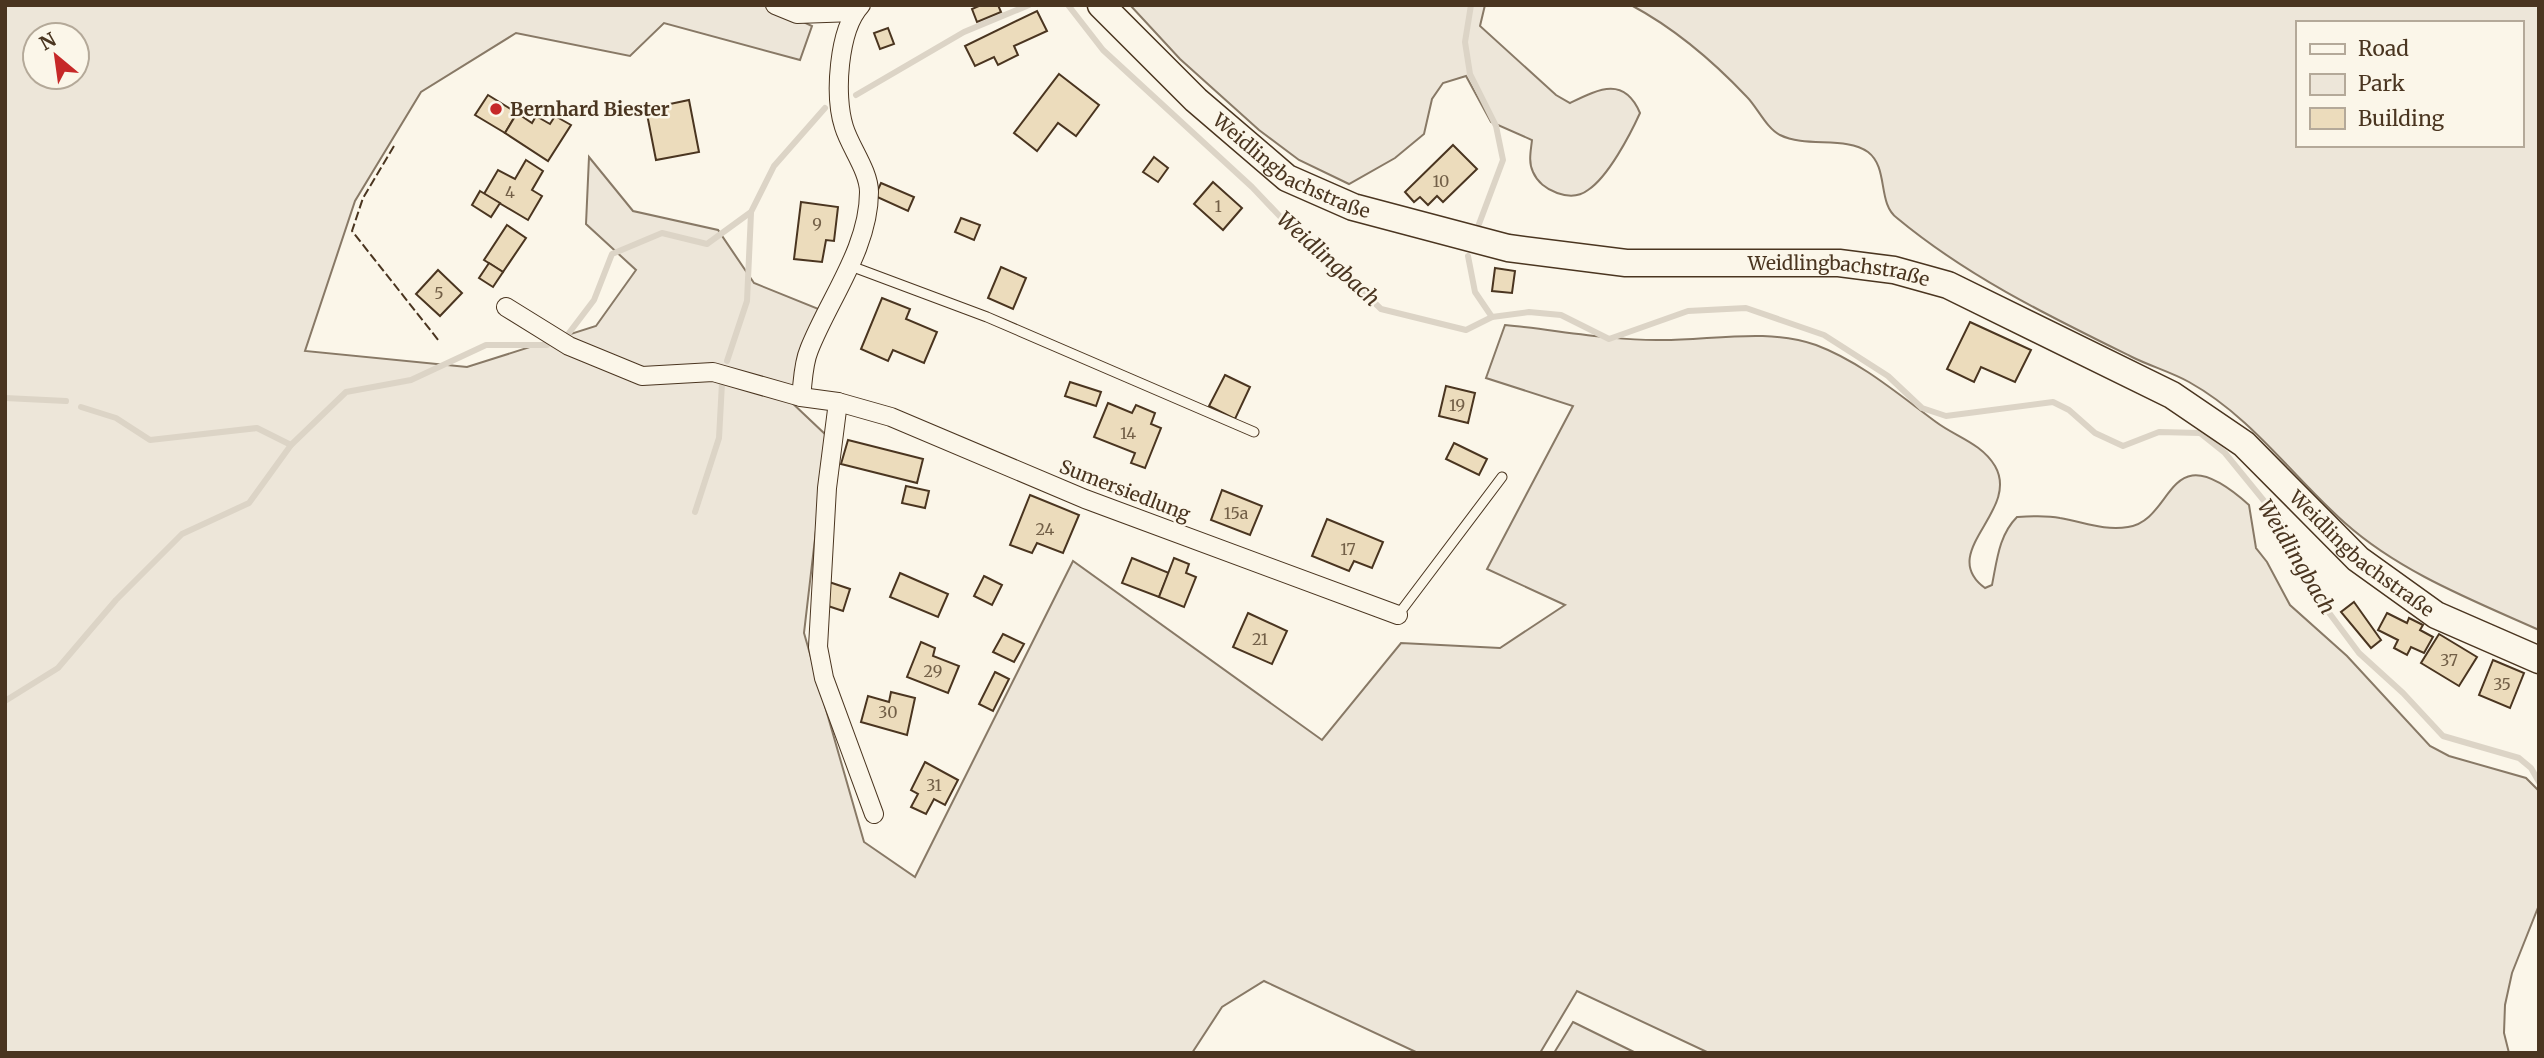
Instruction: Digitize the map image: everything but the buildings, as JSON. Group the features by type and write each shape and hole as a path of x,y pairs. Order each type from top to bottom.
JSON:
{"main road":[{"name":"Weidlingbachstraße","path":"1101,5 1196,100 1287,178 1353,207 1521,249 1626,263 1839,263 1894,270 1948,285 2172,395 2244,444 2314,519 2358,559 2436,615 2539,660"}],"street":[{"path":"775,5 797,14 858,8 839,56 843,125 869,189 866,217 849,265 808,353 801,397"},
{"name":"Sumersiedlung","path":"506,307 569,346 642,376 713,372 801,397 838,402 891,417 1085,499 1398,615"},
{"path":"838,402 827,488 818,647 824,678 874,814"}],"lane":[{"path":"849,265 987,317 1254,432"},
{"path":"1398,615 1502,477"}],"green space":[{"path":"5,5 767,5 812,26 800,60 664,23 630,56 516,33 421,92 355,201 305,351 467,367 596,326 636,270 586,224 589,157 633,211 718,230 754,283 821,310 789,400 827,436 804,633 864,842 915,877 1073,561 1322,740 1401,643 1500,648 1565,605 1487,569 1573,406 1486,378 1505,325 1643,340 1779,337 1816,345 1848,360 1975,446 1995,466 2000,483 1998,499 1973,545 1970,560 1972,574 1985,588 1992,585 2002,540 2017,517 2049,516 2102,527 2128,527 2144,521 2175,485 2186,477 2201,476 2222,484 2249,505 2256,548 2267,562 2290,605 2347,656 2430,746 2449,756 2526,778 2539,791 2539,905 2512,973 2505,1005 2504,1033 2509,1053 1709,1053 1577,991 1540,1053 1418,1053 1264,981 1222,1007 1192,1053 5,1053"},
{"path":"1130,5 1485,5 1480,26 1556,95 1570,103 1601,90 1618,90 1634,101 1640,113 1611,166 1596,184 1581,194 1565,195 1549,189 1537,179 1531,164 1532,140 1491,122 1466,76 1443,83 1432,99 1424,134 1395,158 1349,184 1299,160 1259,130 1180,59"},
{"path":"1631,5 2539,5 2539,630 2438,584 2366,540 2326,505 2252,430 2212,396 2182,378 2132,357 2040,311 1952,259 1891,212 1879,167 1868,152 1849,144 1802,141 1775,132 1747,97 1721,71 1678,35"},
{"path":"1573,1022 1636,1053 1554,1053"}],"waterway":[{"path":"856,95 964,32 1029,5"},
{"name":"Weidlingbach","path":"1068,5 1103,50 1252,187 1309,247 1336,266 1381,309 1466,330 1492,317 1529,312 1561,315 1609,339 1688,311 1746,308 1824,335 1888,376 1922,408 1946,416 2053,402 2069,410 2095,433 2123,446 2159,432 2200,433 2225,453 2278,518 2324,606 2359,653 2403,693 2443,736 2519,758 2531,768 2539,782"},
{"path":"1471,5 1465,42 1470,74 1496,126 1503,160 1479,224"},
{"path":"569,333 594,300 612,254 662,233 707,244 751,212 774,166 825,108"},
{"path":"727,361 747,301 751,213"},
{"path":"1468,256 1475,292 1492,317"},
{"path":"5,701 58,668 116,600 182,534 249,503 291,445 346,392 411,380 486,345 547,345"},
{"path":"695,512 719,438 722,383"},
{"path":"5,398 66,401"},
{"path":"81,407 116,418 150,440 257,428 291,445"}],"fence":[{"path":"394,146 363,198 352,231 439,341"}],"place":[{"name":"Bernhard Biester","path":"496,109"}]}
